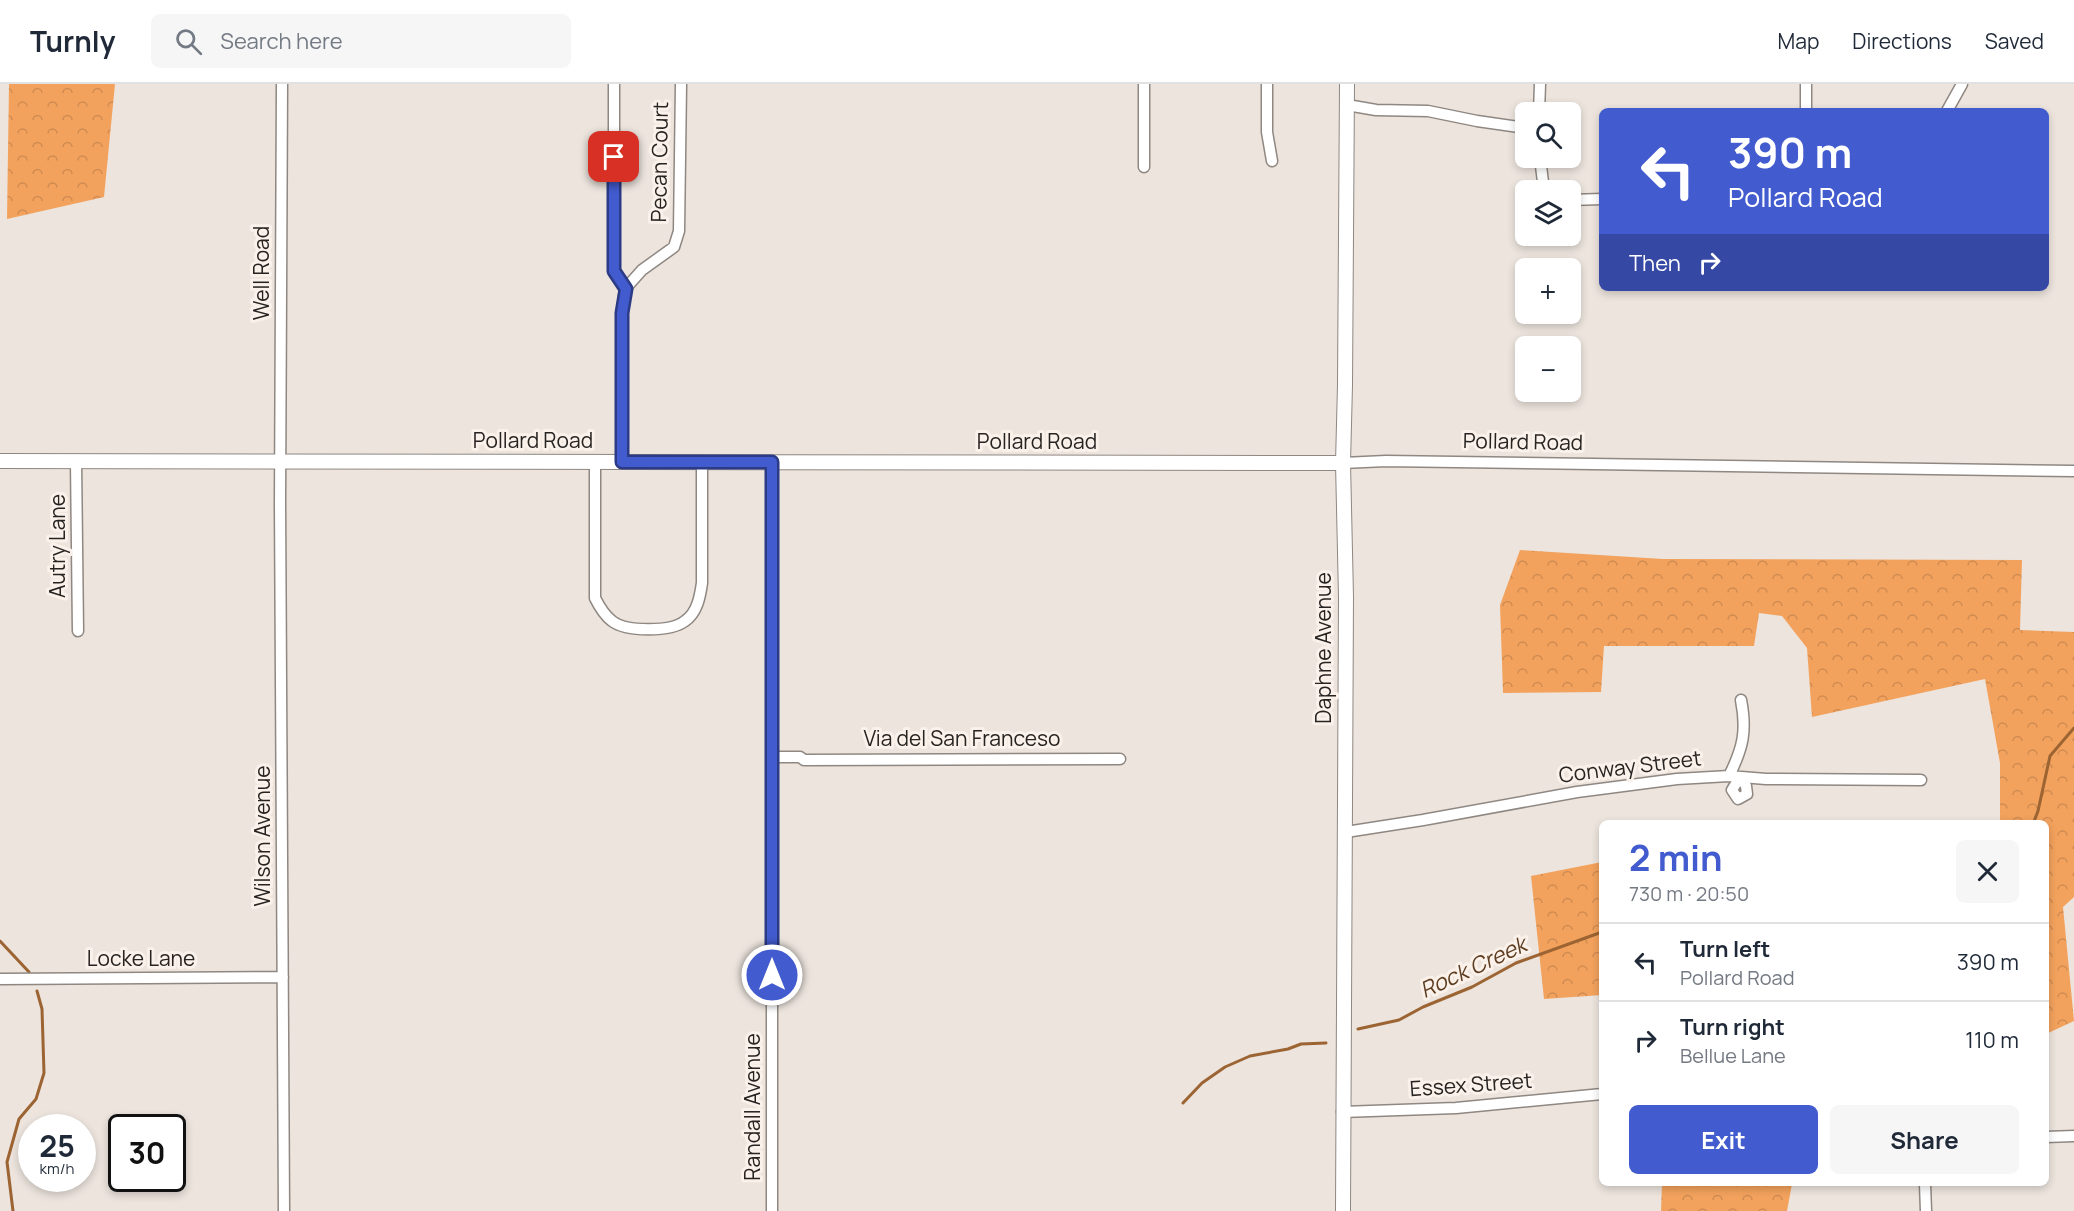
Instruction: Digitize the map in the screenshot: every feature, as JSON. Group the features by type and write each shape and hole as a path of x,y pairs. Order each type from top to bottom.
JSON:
{"street":[{"name":"Well Road","path":"282,84 282,462"},
{"path":"614,84 614,271 626,289 622,313 622,462"},
{"name":"Pecan Court","path":"626,289 642,270 659,260 674,247 680,231 681,84"},
{"path":"1144,84 1144,167"},
{"path":"1267,84 1267,132 1272,161"},
{"name":"Daphne Avenue","path":"1343,1211 1346,597 1343,463 1347,84"},
{"path":"1539,102 1540,84"},
{"path":"1806,84 1806,108"},
{"path":"1949,108 1962,84"},
{"path":"1347,105 1376,110 1428,111 1515,126"},
{"path":"1581,200 1599,199"},
{"name":"Pollard Road","path":"0,461 1343,463 1386,461 2074,471"},
{"name":"Autry Lane","path":"76,461 78,631"},
{"name":"Wilson Avenue","path":"282,462 284,1211"},
{"path":"596,462 595,598 599,607 613,622 654,629 675,627 688,620 700,601 702,462"},
{"name":"Randall Avenue","path":"772,462 772,1211"},
{"path":"1728,776 1740,753 1744,736 1741,700"},
{"name":"Via del San Franceso","path":"773,760 799,763 804,759 1120,759"},
{"name":"Conway Street","path":"1346,832 1628,785 1677,779 1728,776 1921,780"},
{"name":"Locke Lane","path":"0,979 283,977"},
{"name":"Essex Street","path":"1342,1112 1456,1108 1599,1094"},
{"path":"2049,1137 2074,1136"},
{"path":"1925,1186 1926,1211"}],"green space":[{"path":"9,84 115,84 104,197 7,219"},
{"path":"1520,550 1663,559 2022,560 2020,630 2074,632 2074,897 2063,907 2074,1021 2049,1033 2049,820 2000,820 2000,763 1985,679 1812,717 1807,648 1782,616 1759,613 1754,646 1604,646 1601,692 1503,693 1500,605"},
{"path":"1599,863 1599,995 1544,999 1531,876"},
{"path":"1662,1186 1792,1186 1787,1211 1661,1211"}],"waterway":[{"name":"Rock Creek","path":"2035,820 2050,756 2074,728"},
{"name":"Rock Creek","path":"1358,1029 1399,1020 1423,1007 1472,987 1516,963 1599,933"},
{"path":"0,941 29,972"},
{"path":"13,1211 7,1162 19,1119 36,1099 44,1073 42,1009 37,991"},
{"name":"Rock Creek","path":"1183,1103 1202,1083 1225,1067 1250,1056 1288,1049 1301,1044 1326,1043"}],"route":[{"path":"614,157 614,271 626,289 622,313 622,462 772,462 772,975"}]}
